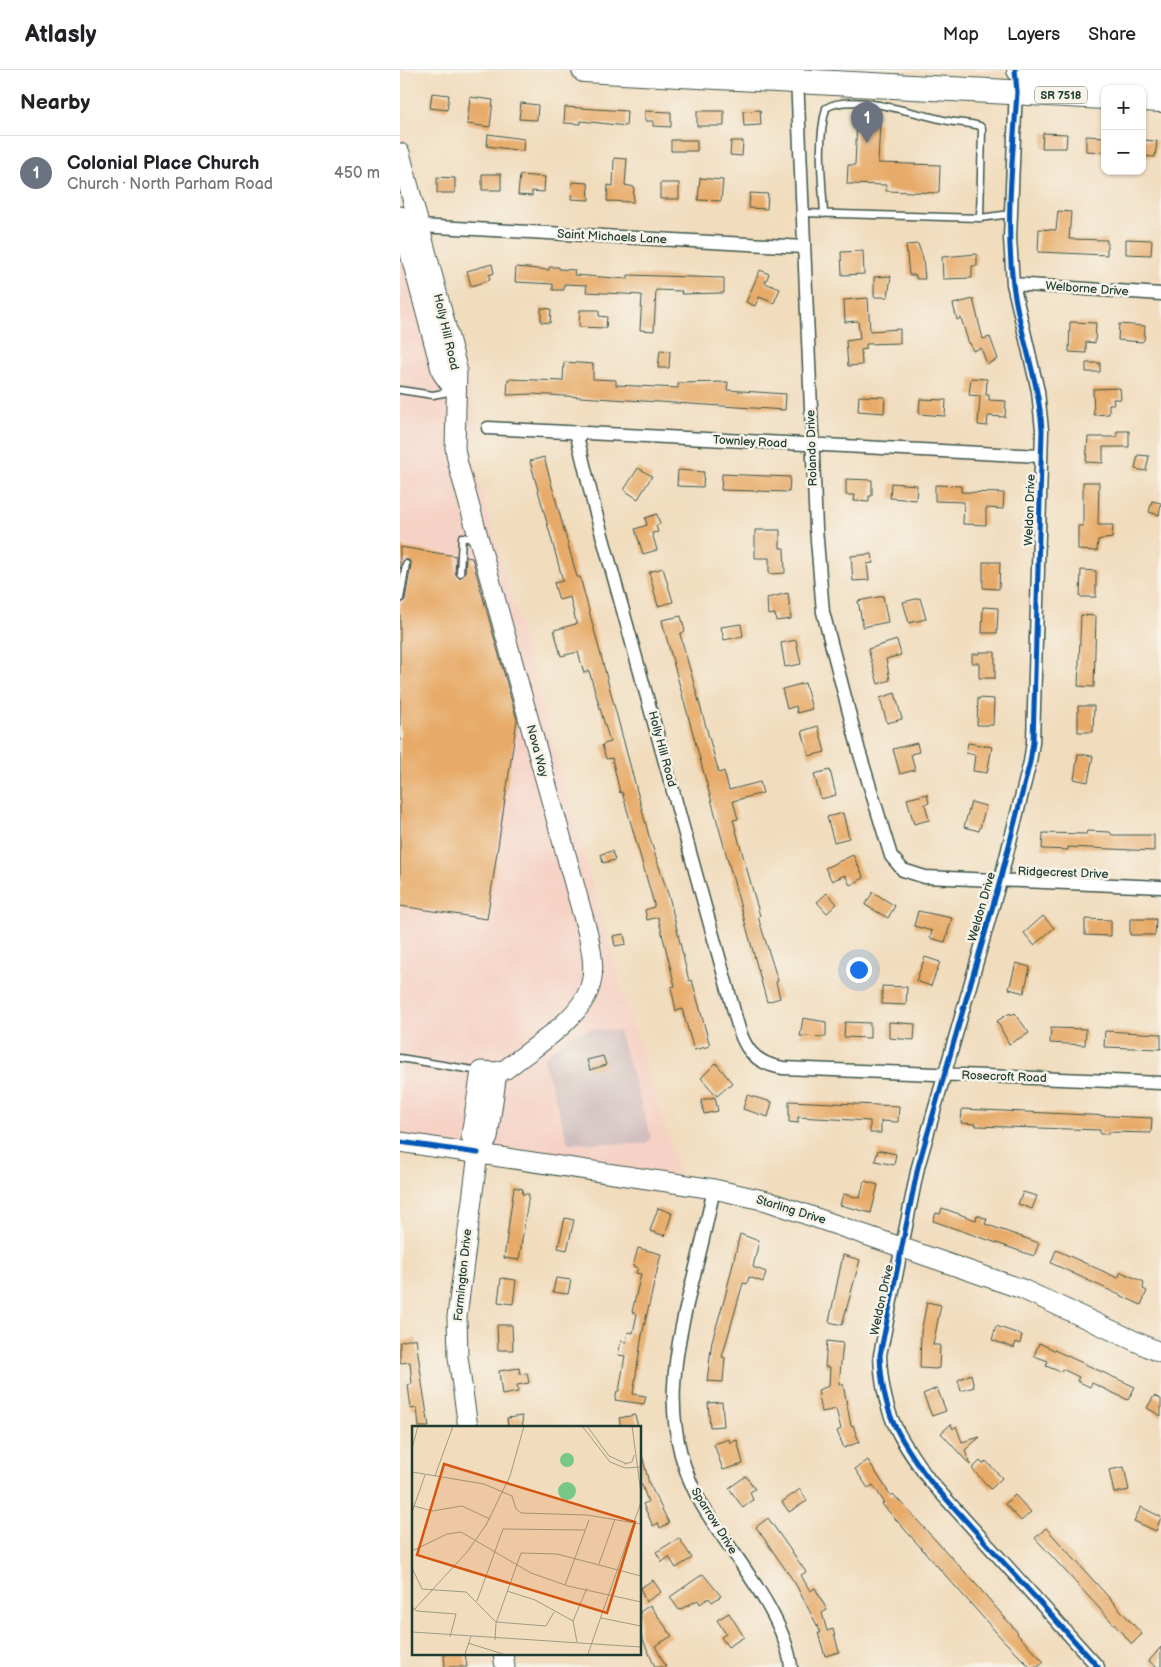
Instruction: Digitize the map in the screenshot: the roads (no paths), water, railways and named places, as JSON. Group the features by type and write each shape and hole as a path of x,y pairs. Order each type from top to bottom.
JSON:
{"highway":[{"name":"SR 7518","path":"584,70 797,76 1161,78"},
{"name":"SR 7518","path":"1017,78 1101,96"},
{"path":"1146,99 1161,100"}],"street":[{"name":"Rolando Drive","path":"797,76 816,528 823,612 859,751 880,818"},
{"name":"Weldon Drive","path":"1017,78 1010,238 1013,284 1038,391 1041,419 1030,762 1000,881 918,1167 880,1355 884,1400 895,1429 906,1448 930,1481 1098,1667"},
{"name":"Holly Hill Road","path":"400,153 406,226 457,368 455,391"},
{"name":"Saint Michaels Lane","path":"406,226 804,247"},
{"name":"Welborne Drive","path":"1013,284 1161,294"},
{"name":"Nova Way","path":"455,391 457,411 456,455 588,934 592,966 590,989 578,1008 506,1069 489,1071"},
{"name":"Townley Road","path":"488,428 1041,456"},
{"name":"Holly Hill Road","path":"576,432 594,506 732,1004 742,1038 748,1049 759,1060"},
{"name":"Ridgecrest Drive","path":"880,818 891,856 903,870 925,877 1161,887"},
{"name":"Rosecroft Road","path":"759,1060 783,1068 1161,1083"},
{"path":"478,1153 471,1136 489,1071"},
{"name":"Starling Drive","path":"400,1142 714,1189 775,1204 1022,1289 1161,1353"},
{"name":"Farmington Drive","path":"468,1426 458,1357 457,1316 478,1153"},
{"name":"Sparrow Drive","path":"714,1189 675,1363 673,1406 675,1430 689,1479 702,1505 780,1628 790,1652 791,1667"},
{"path":"503,1654 505,1667"}],"lane":[{"path":"824,214 821,134 823,119 826,108 832,104 845,102 877,105 980,126 982,129 980,218"},
{"path":"803,213 980,218 1011,214"},
{"path":"400,390 433,395 455,391"},
{"path":"460,573 462,537 479,540"},
{"path":"400,599 406,564"},
{"path":"400,1058 489,1071"}],"place":[{"name":"Colonial Place Church","path":"867,143"}]}
